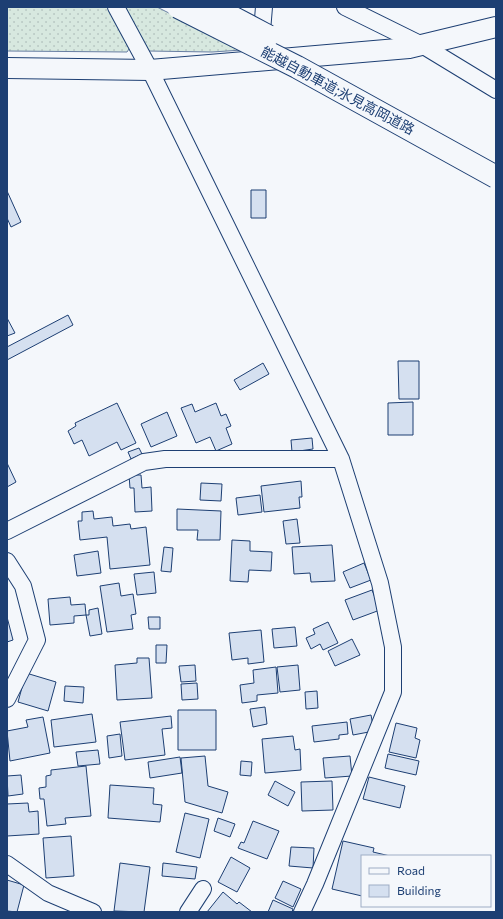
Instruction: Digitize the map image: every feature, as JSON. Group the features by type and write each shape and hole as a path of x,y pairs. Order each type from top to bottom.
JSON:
{"highway":[{"name":"能越自動車道;氷見高岡道路","path":"178,7 297,67 496,177"},
{"name":"能越自動車道;氷見高岡道路","path":"213,7 496,160"}],"street":[{"path":"116,7 150,70 341,459 380,583 393,647 393,692 318,878 302,912"},
{"path":"260,61 264,7"},
{"path":"345,7 422,45 496,90"},
{"path":"7,68 150,70 260,61 409,48 496,27"},
{"path":"7,531 144,462 165,459 341,459"},
{"path":"7,560 23,586 37,640 7,699"},
{"path":"7,864 48,893 93,912"},
{"path":"188,912 203,889"}],"shaded area":[{"path":"7,7 110,7 131,46 127,52 7,51"},
{"path":"124,7 157,7 242,50 212,52 148,51"}],"building":[{"path":"251,190 266,190 266,218 251,218"},
{"path":"7,191 21,222 11,227 7,218"},
{"path":"68,315 73,325 7,360 7,347"},
{"path":"7,318 15,333 7,336"},
{"path":"398,361 419,361 419,399 399,399"},
{"path":"263,363 269,374 240,390 234,380"},
{"path":"413,402 413,435 388,435 388,403"},
{"path":"117,403 136,443 121,450 117,442 89,456 82,440 74,444 68,431 76,426 75,423"},
{"path":"216,403 221,416 226,414 231,426 226,428 232,444 216,451 210,437 196,443 181,408 192,404 195,412"},
{"path":"167,412 177,436 151,447 141,424"},
{"path":"312,438 313,449 292,452 291,440"},
{"path":"139,448 142,454 131,459 128,452"},
{"path":"7,463 16,482 7,487"},
{"path":"129,475 141,475 142,488 151,487 152,511 135,512 134,488 130,488"},
{"path":"301,481 302,497 299,497 300,508 264,512 261,486"},
{"path":"201,483 222,484 221,501 200,500"},
{"path":"260,495 262,512 238,515 236,498"},
{"path":"177,509 221,511 220,540 197,540 198,530 177,530"},
{"path":"93,511 94,519 112,517 113,526 130,524 131,529 146,527 150,565 110,569 107,537 80,540 78,521 82,521 82,512"},
{"path":"297,519 300,543 286,544 283,521"},
{"path":"232,540 250,541 250,551 272,552 271,571 249,570 248,582 230,581"},
{"path":"332,545 335,581 311,582 310,573 294,574 292,547"},
{"path":"164,547 173,548 171,572 161,571"},
{"path":"98,551 101,573 77,576 74,555"},
{"path":"364,563 371,580 350,588 343,572"},
{"path":"154,572 156,593 137,595 134,574"},
{"path":"119,583 121,596 133,594 136,614 131,615 133,629 107,632 100,586"},
{"path":"372,590 380,610 353,620 345,600"},
{"path":"70,597 71,605 85,604 86,615 74,616 74,623 50,625 48,599"},
{"path":"98,608 102,634 90,636 86,615 89,615 89,610"},
{"path":"7,617 13,640 7,642"},
{"path":"148,617 160,617 160,629 149,629"},
{"path":"328,622 338,643 323,650 320,644 311,649 306,638 315,634 313,629"},
{"path":"295,627 297,646 274,648 272,629"},
{"path":"261,630 264,662 248,664 248,658 232,660 229,633"},
{"path":"352,639 360,655 335,666 328,651"},
{"path":"156,645 167,645 166,663 156,663"},
{"path":"137,658 149,658 152,698 117,700 115,665 137,663"},
{"path":"195,665 196,681 181,682 179,666"},
{"path":"298,665 300,690 280,692 277,667"},
{"path":"276,667 278,693 257,695 257,701 242,703 240,685 254,683 253,670"},
{"path":"26,673 56,682 48,711 18,702"},
{"path":"197,683 198,699 182,700 181,684"},
{"path":"65,686 84,687 83,703 64,701"},
{"path":"317,691 318,708 306,709 305,692"},
{"path":"265,707 267,724 253,727 250,709"},
{"path":"178,710 216,710 216,750 178,750"},
{"path":"92,714 96,742 54,747 51,720"},
{"path":"371,715 374,731 353,735 350,719"},
{"path":"171,716 172,728 162,729 165,755 125,760 120,722"},
{"path":"43,717 50,753 10,761 7,731 28,727 26,720"},
{"path":"347,722 348,734 339,735 339,739 314,742 312,726"},
{"path":"396,723 417,728 415,738 420,740 416,758 389,752"},
{"path":"120,734 122,756 109,758 107,736"},
{"path":"293,736 295,750 300,749 301,770 265,773 262,739"},
{"path":"98,750 100,764 78,766 76,752"},
{"path":"388,754 419,761 416,775 385,768"},
{"path":"205,756 208,786 228,792 222,813 185,802 181,758"},
{"path":"350,756 352,776 325,778 323,758"},
{"path":"180,757 182,773 150,778 148,762"},
{"path":"241,761 252,762 251,776 240,775"},
{"path":"86,766 91,816 65,818 66,824 47,826 44,799 40,799 39,788 46,787 46,776 51,775 51,770"},
{"path":"21,775 23,794 8,796 7,776"},
{"path":"369,777 405,786 400,808 363,799"},
{"path":"275,781 295,792 288,806 268,795"},
{"path":"332,781 333,810 302,811 301,782"},
{"path":"110,785 154,788 153,804 162,805 160,822 108,818"},
{"path":"28,803 29,812 38,811 39,834 7,836 7,804"},
{"path":"185,813 209,819 200,858 176,852"},
{"path":"218,818 235,824 230,837 214,831"},
{"path":"253,821 279,831 267,859 238,848 241,842 244,843"},
{"path":"71,836 74,876 46,878 43,838"},
{"path":"343,841 374,848 373,852 386,855 361,855 361,896 332,889"},
{"path":"291,847 314,848 313,868 289,866"},
{"path":"231,857 250,868 237,892 218,882"},
{"path":"120,863 150,867 144,912 114,911"},
{"path":"163,863 197,867 195,879 162,876"},
{"path":"7,880 24,885 17,912 7,911"},
{"path":"283,881 301,889 293,907 275,898"},
{"path":"223,892 237,904 239,902 252,912 207,912"},
{"path":"273,900 293,909 292,912 268,912"}]}
